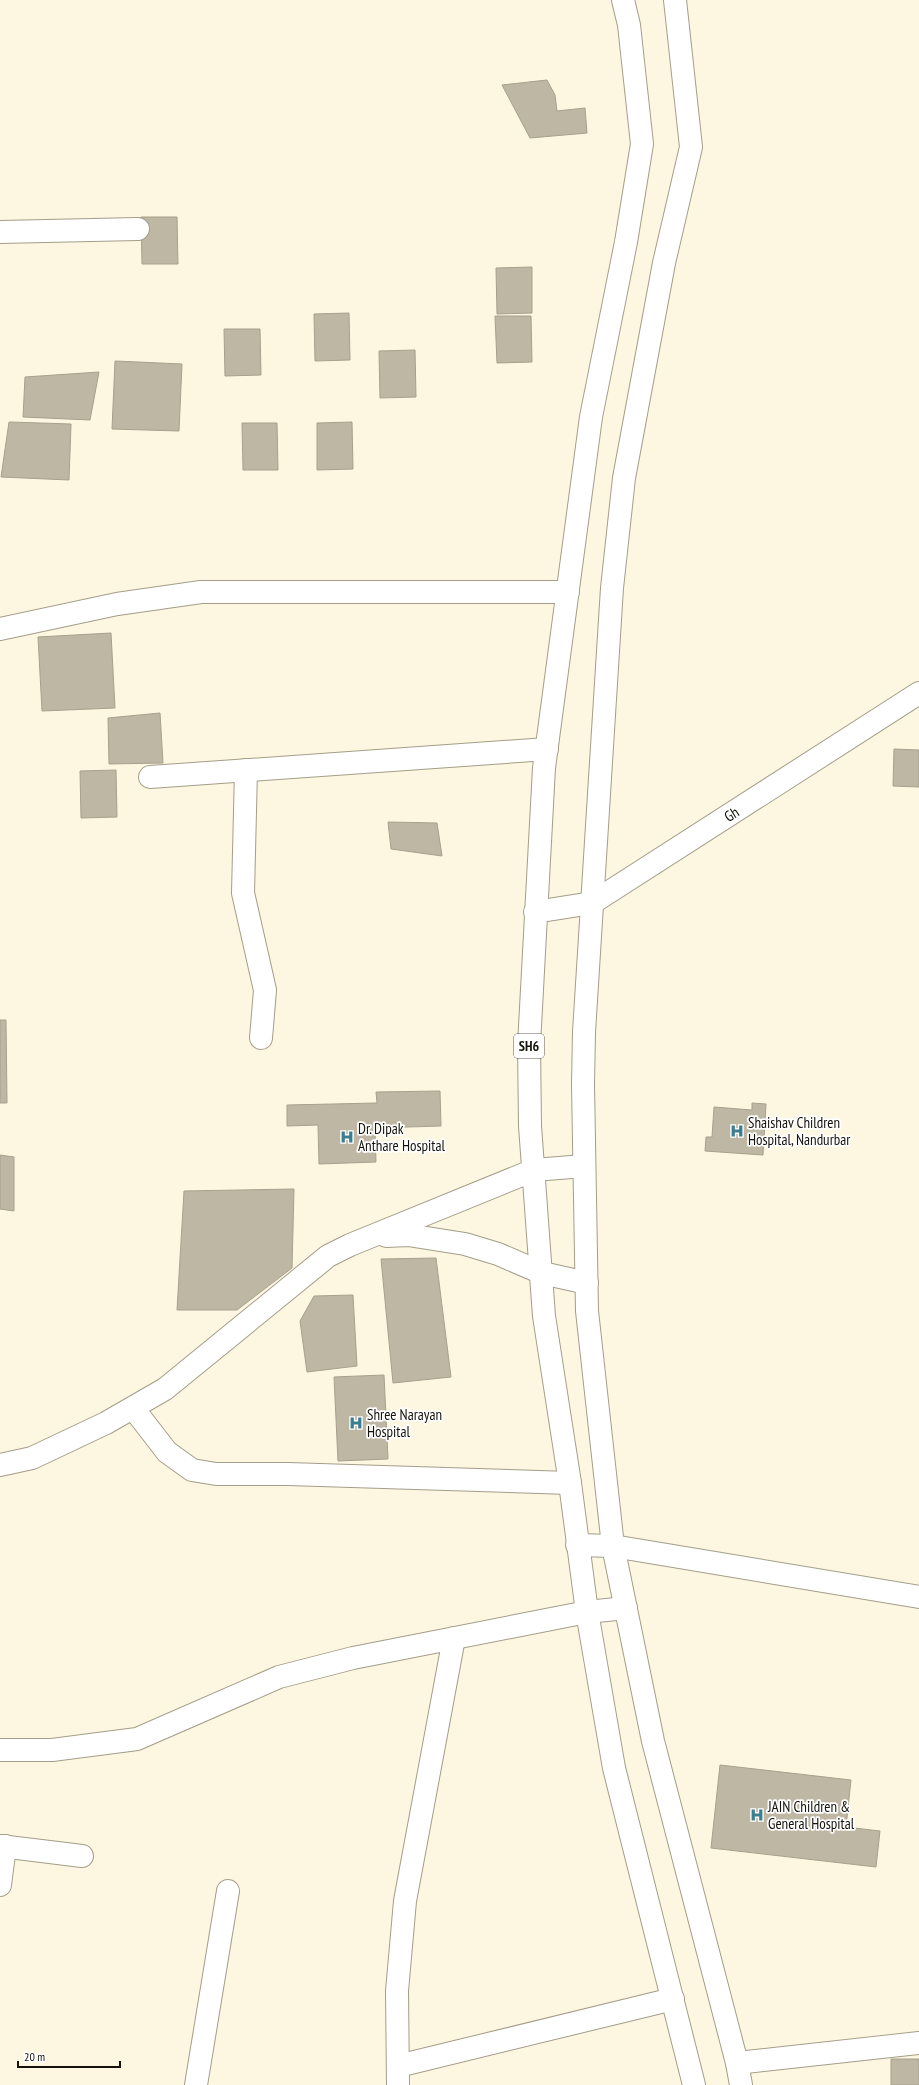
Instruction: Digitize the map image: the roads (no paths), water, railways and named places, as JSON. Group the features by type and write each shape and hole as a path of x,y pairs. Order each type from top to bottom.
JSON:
{"street":[{"name":"SH6","path":"622,0 629,25 642,144 626,242 591,417 547,749 535,912 529,1045 534,1170 544,1316 570,1483 577,1545 614,1768 694,2085"},
{"path":"675,0 691,147 664,262 624,478 612,588 584,1032 584,1166 587,1283 588,1311 613,1546 652,1741 737,2062 741,2085"},
{"path":"0,232 138,229"},
{"path":"0,629 117,604 201,592 568,592"},
{"name":"Gh","path":"535,912 592,903 919,693"},
{"path":"150,777 547,749"},
{"path":"246,770 243,893 265,990 261,1038"},
{"path":"0,1465 32,1458 133,1408 165,1389 328,1256 350,1245 371,1238 534,1170 584,1166"},
{"path":"371,1238 408,1235 465,1244 498,1254 542,1273 587,1283"},
{"path":"133,1408 167,1452 192,1470 216,1474 288,1474 570,1483"},
{"path":"577,1545 613,1546 919,1597"},
{"path":"0,1750 52,1750 137,1739 209,1709 279,1677 353,1658 588,1612 626,1608"},
{"path":"454,1638 405,1901 396,1991 398,2075 673,1999"},
{"path":"0,1885 3,1846 82,1856"},
{"path":"196,2085 228,1891"},
{"path":"737,2062 919,2043"}],"place":[{"name":"Shaishav Children Hospital, Nandurbar","path":"737,1131"},
{"name":"Dr. Dipak Anthare Hospital","path":"347,1137"},
{"name":"Shree Narayan Hospital","path":"356,1423"},
{"name":"JAIN Children & General Hospital","path":"757,1815"}]}
